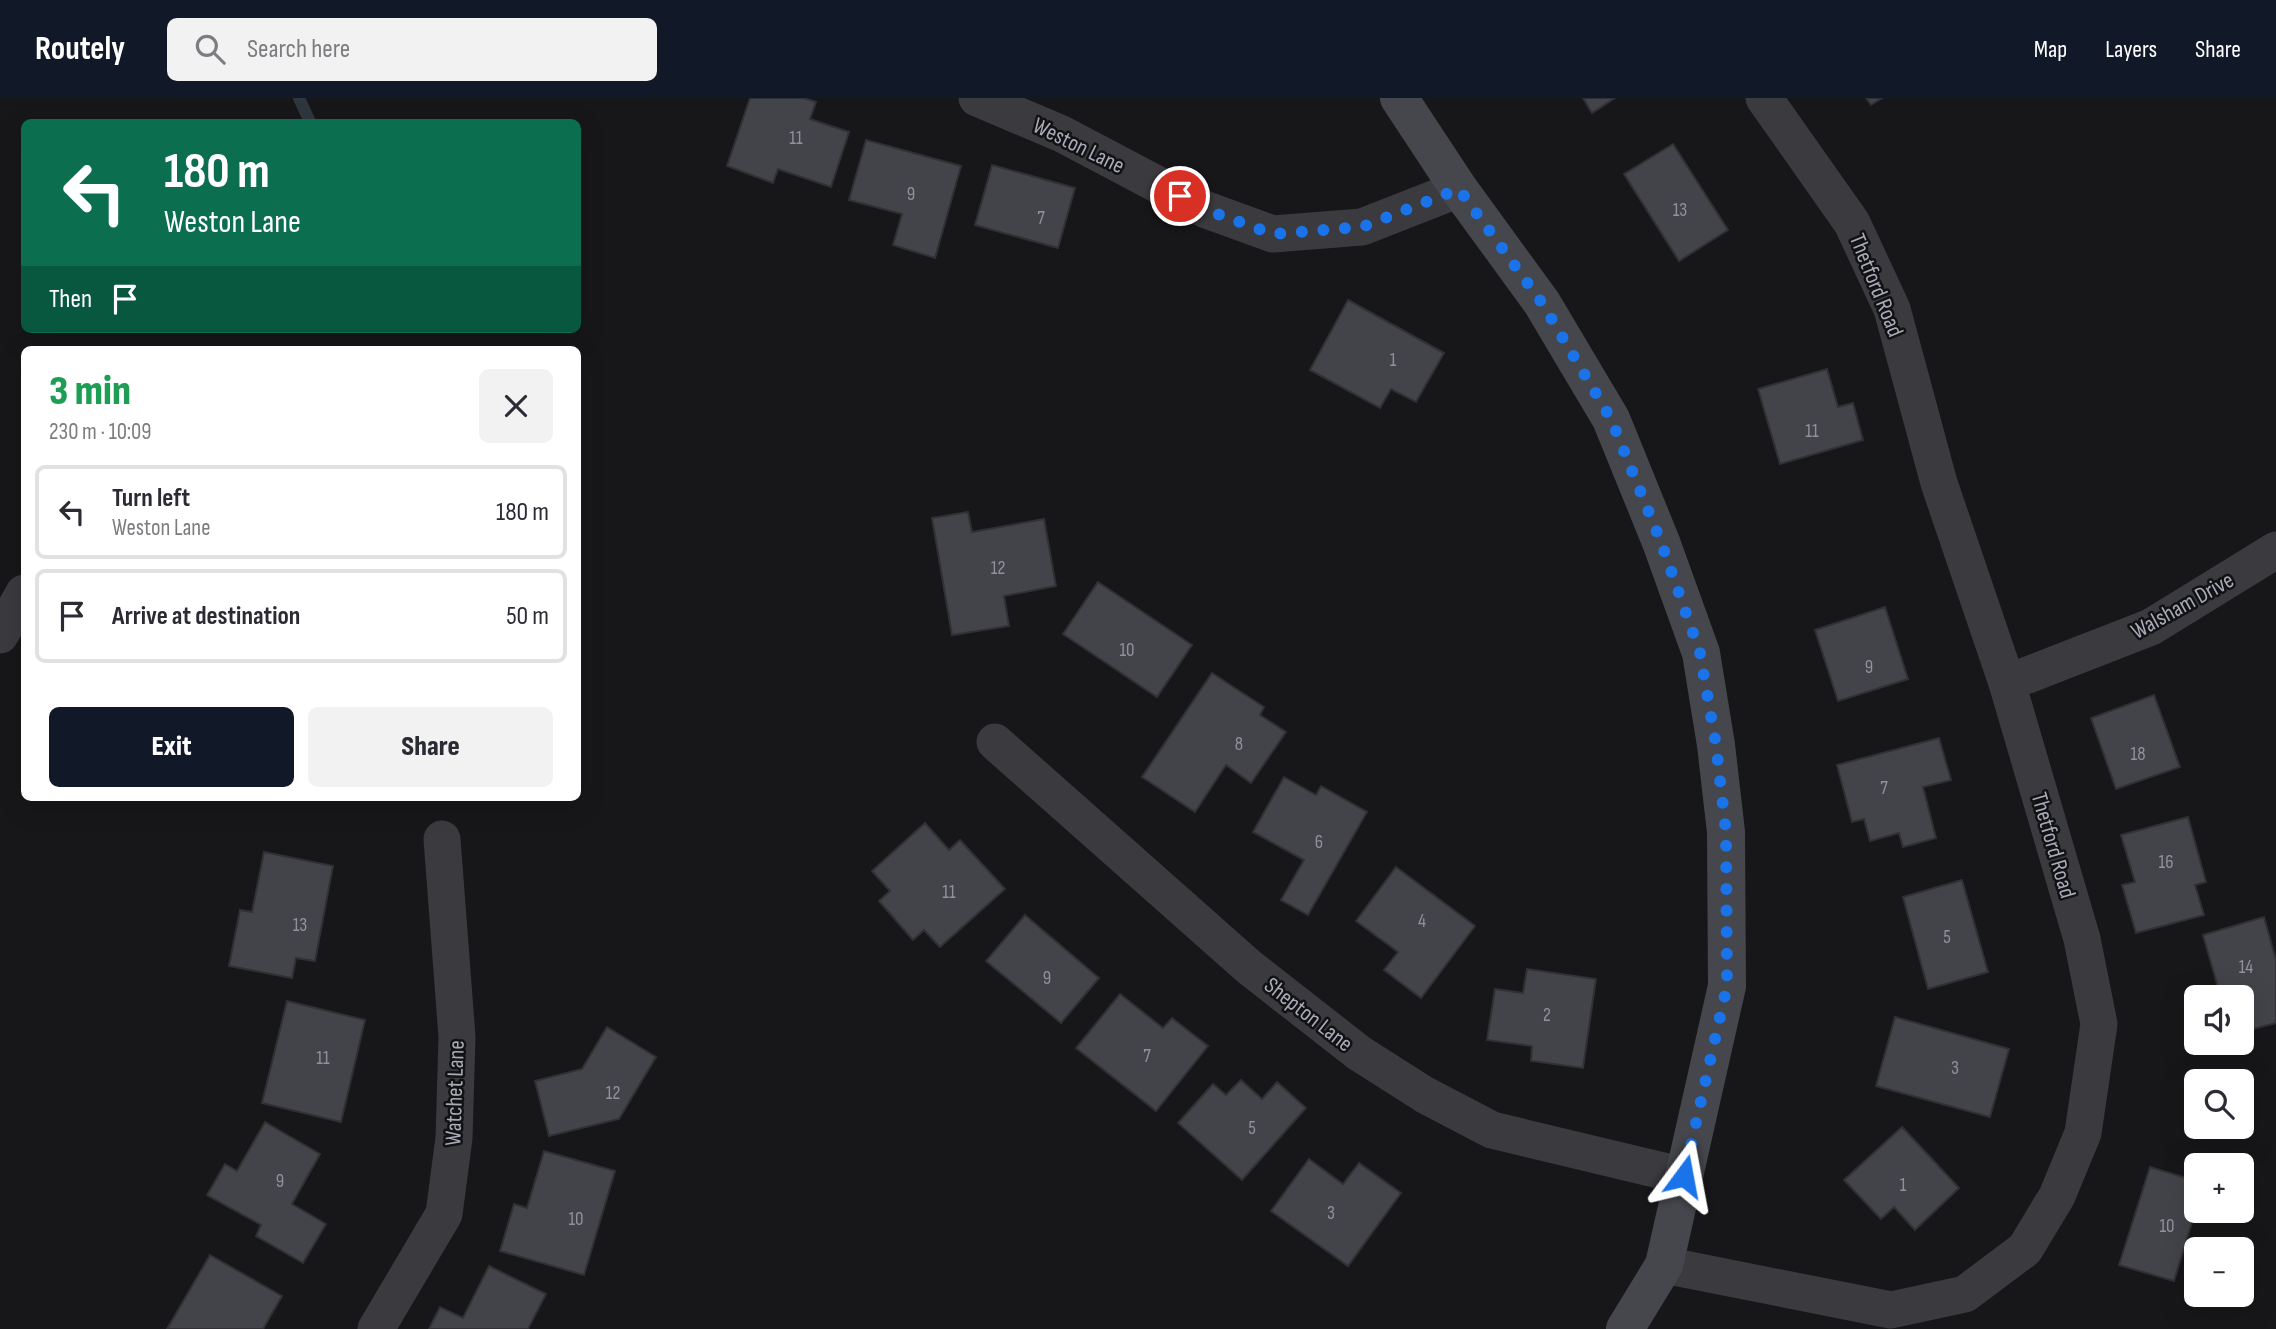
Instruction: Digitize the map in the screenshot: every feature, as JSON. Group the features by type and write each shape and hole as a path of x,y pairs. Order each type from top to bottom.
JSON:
{"main road":[{"path":"1399,98 1459,189 1542,303 1611,419 1661,542 1700,653 1716,745 1726,832 1727,986 1664,1265 1625,1329"}],"street":[{"name":"Weston Lane","path":"976,98 1062,134 1204,209 1273,234 1362,227 1459,189"},
{"name":"Thetford Road","path":"1664,1265 1891,1310 1965,1294 2025,1249 2057,1196 2083,1133 2099,1024 2082,939 2007,683 1939,483 1892,309 1852,223 1764,98"},
{"name":"Walsham Drive","path":"2007,683 2151,627 2276,550"},
{"path":"0,635 21,598"},
{"name":"Shepton Lane","path":"995,742 1249,967 1359,1054 1425,1095 1492,1130 1684,1176"},
{"name":"Watchet Lane","path":"376,1329 444,1214 454,1138 457,1037 442,839"}],"building":[{"path":"750,98 804,98 816,102 810,119 849,132 831,187 778,169 773,183 727,166"},
{"path":"1583,98 1615,98 1592,113"},
{"path":"1866,98 1882,98 1871,105"},
{"path":"866,140 961,166 935,258 893,245 902,214 849,200"},
{"path":"1673,144 1728,230 1679,261 1624,174"},
{"path":"992,165 1075,188 1058,248 975,225"},
{"path":"1348,300 1444,353 1416,402 1391,389 1380,408 1310,370"},
{"path":"1827,369 1838,407 1853,403 1863,440 1780,464 1758,389"},
{"path":"968,512 972,532 1044,519 1056,586 1004,596 1009,626 952,635 932,518"},
{"path":"1098,582 1192,645 1157,697 1063,634"},
{"path":"1885,607 1908,679 1838,701 1815,630"},
{"path":"1212,673 1264,707 1260,715 1286,732 1251,783 1226,765 1195,812 1142,777"},
{"path":"2154,695 2180,767 2116,789 2091,718"},
{"path":"1939,738 1951,780 1923,787 1936,838 1903,847 1899,833 1870,841 1864,819 1852,822 1837,765"},
{"path":"1284,777 1316,795 1321,786 1367,812 1308,915 1281,900 1304,860 1253,832"},
{"path":"2188,817 2206,882 2195,885 2204,915 2136,933 2122,885 2135,882 2121,835"},
{"path":"925,823 949,850 960,840 1005,889 940,947 924,930 913,940 879,901 890,891 872,871"},
{"path":"264,852 333,866 315,961 296,958 292,978 229,966 240,910 252,912"},
{"path":"1396,867 1475,926 1421,998 1384,970 1398,952 1356,921"},
{"path":"1962,880 1988,972 1928,989 1903,897"},
{"path":"1025,915 1099,978 1061,1023 986,961"},
{"path":"2264,917 2276,960 2276,1023 2254,1029 2254,985 2217,985 2203,935"},
{"path":"1527,969 1596,979 1583,1068 1531,1061 1532,1046 1487,1040 1495,989 1523,993"},
{"path":"1120,994 1163,1028 1172,1018 1208,1046 1156,1111 1076,1048"},
{"path":"287,1001 365,1020 341,1122 262,1103"},
{"path":"1895,1017 2009,1049 1990,1117 1876,1086"},
{"path":"607,1027 656,1057 619,1119 549,1136 535,1081 582,1069"},
{"path":"1241,1080 1262,1099 1277,1082 1306,1108 1242,1180 1178,1123 1213,1084 1226,1095"},
{"path":"265,1122 320,1154 292,1204 326,1224 303,1263 256,1236 261,1225 207,1195 225,1164 237,1171"},
{"path":"1902,1127 1959,1188 1915,1230 1894,1207 1881,1219 1844,1180"},
{"path":"544,1151 615,1171 584,1275 500,1251 514,1204 527,1208"},
{"path":"1309,1159 1343,1184 1359,1163 1401,1193 1348,1266 1271,1211"},
{"path":"2150,1167 2184,1177 2184,1223 2192,1223 2187,1237 2184,1237 2184,1248 2174,1281 2119,1265"},
{"path":"210,1255 282,1296 263,1329 167,1329"},
{"path":"489,1266 546,1294 528,1329 429,1329 440,1307 463,1318"}],"waterway":[{"path":"299,98 309,119"}],"route":[{"path":"1180,196 1204,209 1273,234 1362,227 1459,189 1542,303 1611,419 1661,542 1700,653 1716,745 1726,832 1727,986 1684,1176"}]}
